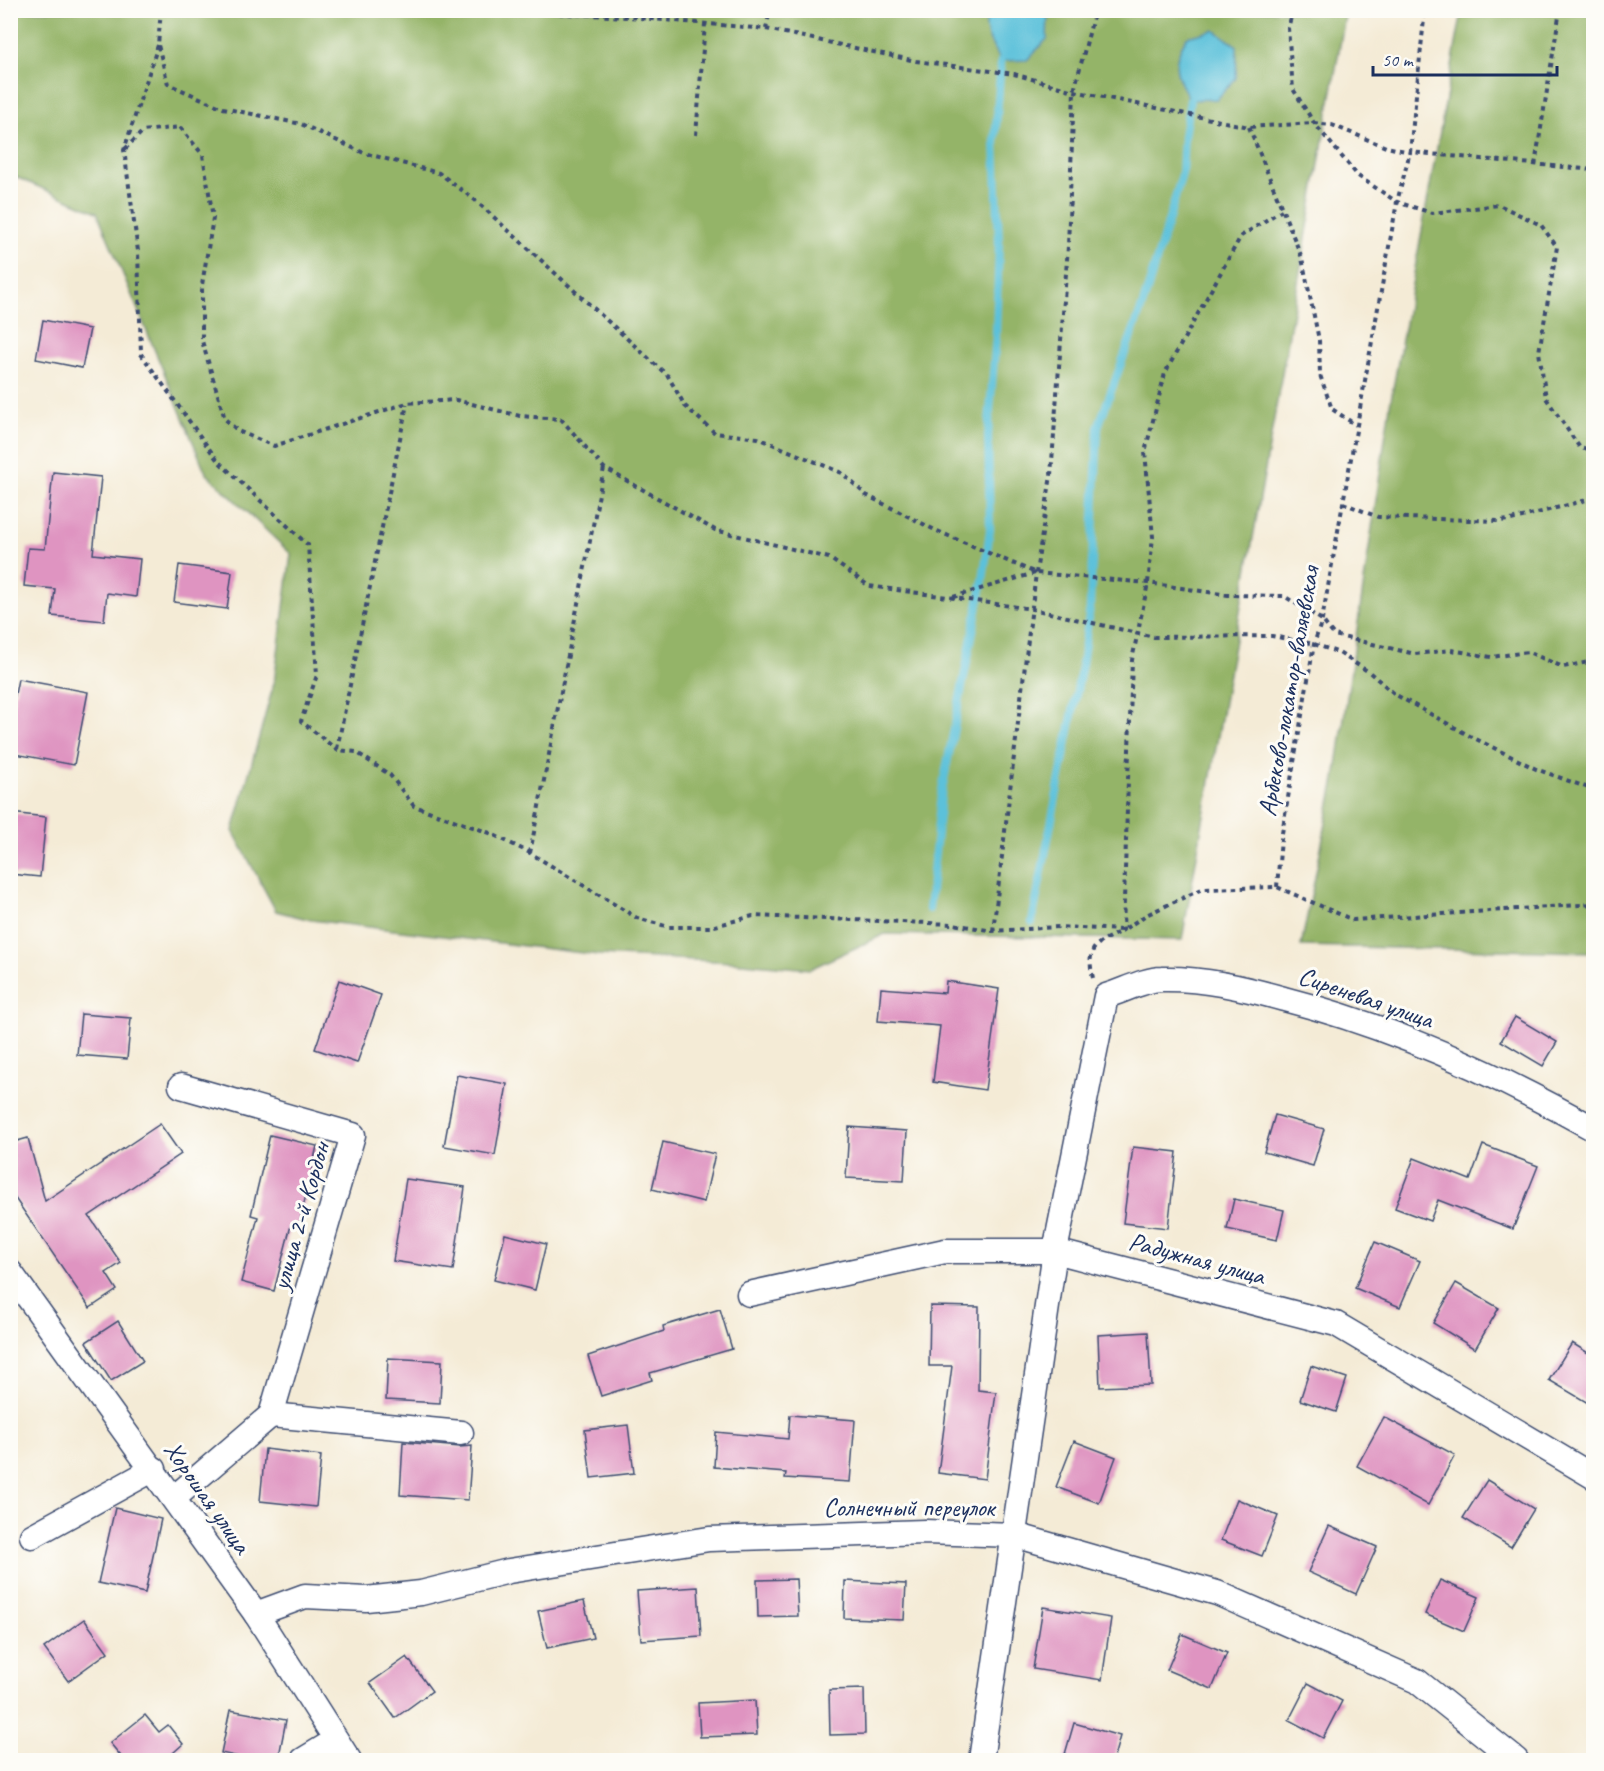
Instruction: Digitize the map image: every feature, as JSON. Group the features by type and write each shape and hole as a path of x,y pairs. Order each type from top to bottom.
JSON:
{"street":[{"name":"Сиреневая улица","path":"1106,996 1161,979 1240,987 1315,1007 1377,1025 1530,1093 1593,1129"},
{"path":"981,1761 1055,1251 1106,996"},
{"name":"улица 2-й Кордон","path":"181,1086 353,1135 271,1415"},
{"name":"Радужная улица","path":"749,1294 945,1251 1055,1251 1336,1324 1593,1477"},
{"name":"Хорошая улица","path":"10,1272 154,1469 256,1614 350,1761"},
{"path":"174,1498 271,1415 461,1433"},
{"path":"32,1536 154,1469"},
{"name":"Солнечный переулок","path":"256,1614 305,1596 366,1599 421,1593 509,1571 709,1539 925,1532 1015,1535 1217,1593 1417,1682 1516,1761"},
{"path":"303,1761 336,1740"}],"path":[{"path":"161,10 158,45 124,150 138,250 141,354 218,460 308,545 317,675 301,721 337,750 356,752 390,775 414,806 490,833 530,853 637,918 669,927 711,927 753,916 953,924 993,931 1059,927 1123,930"},
{"path":"542,10 550,13 629,16 766,28 916,62 1014,74 1074,91 1249,127 1314,123 1332,125 1386,147 1410,152 1593,170"},
{"path":"766,28 770,10"},
{"path":"993,931 1036,573 1051,475 1068,246 1074,91 1095,10"},
{"path":"1293,10 1288,28 1293,89 1314,123 1358,176 1397,202 1431,213 1499,205 1541,225 1557,247 1539,352 1546,398 1580,448 1593,451"},
{"name":"Арбеково-локатор-валяевская","path":"1277,887 1281,839 1314,644 1322,620 1397,202 1410,152 1425,10"},
{"path":"1535,165 1560,10"},
{"path":"696,135 705,24"},
{"path":"158,45 168,84 223,108 301,124 364,153 439,173 475,200 668,376 685,406 715,433 758,438 842,473 866,495 937,531 1036,573 1148,583 1228,595 1284,596 1322,620 1334,635 1415,654 1451,650 1491,657 1528,652 1563,667 1593,661"},
{"path":"1249,127 1302,258 1319,340 1320,375 1332,410 1356,425"},
{"path":"124,150 143,131 180,128 204,155 213,218 202,285 202,341 225,419 238,431 274,446 408,403 456,400 520,416 561,419 604,468 715,530 829,558 869,586 1032,609 1154,637 1272,636 1314,644 1339,653 1369,672 1396,695 1470,736 1536,769 1593,790"},
{"path":"1123,930 1132,660 1148,583 1153,537 1144,452 1165,373 1241,236 1282,210"},
{"path":"337,750 408,403"},
{"path":"530,853 604,468"},
{"path":"1343,503 1378,517 1499,521 1511,520 1593,498"},
{"path":"949,598 1036,573"},
{"path":"1106,996 1094,980 1088,960 1095,945 1146,915 1202,889 1277,887 1353,920 1593,904"}],"green space":[{"path":"10,11 1346,11 1182,940 885,934 810,969 732,962 599,955 311,920 276,911 233,831 274,683 291,554 206,473 97,212 11,175"},
{"path":"1462,11 1593,11 1593,952 1301,946 1335,779 1390,405"}],"water":[{"path":"990,11 1048,11 1047,39 1027,60 1001,61 987,30 987,17"},
{"path":"1214,30 1237,46 1236,78 1217,99 1190,100 1176,69 1178,55 1187,37"}],"building":[{"path":"43,320 90,329 82,368 36,359"},
{"path":"53,472 101,477 93,554 140,559 136,597 107,593 104,621 52,616 55,589 24,586 28,548 45,549"},
{"path":"179,565 232,572 227,609 174,602"},
{"path":"18,679 88,692 74,765 10,753 10,719"},
{"path":"10,813 46,817 40,877 10,874"},
{"path":"339,980 381,995 357,1063 315,1049"},
{"path":"946,981 999,989 985,1090 933,1082 940,1026 878,1021 881,988 945,993"},
{"path":"81,1014 131,1018 127,1059 77,1055"},
{"path":"1515,1017 1557,1042 1543,1066 1501,1041"},
{"path":"457,1075 507,1084 495,1155 444,1146"},
{"path":"1275,1115 1324,1129 1313,1166 1264,1152"},
{"path":"160,1124 181,1154 89,1216 121,1263 106,1273 117,1290 90,1308 10,1191 10,1143 28,1138 45,1201"},
{"path":"849,1127 907,1131 904,1181 846,1178"},
{"path":"270,1135 317,1146 299,1226 291,1225 274,1291 241,1282 258,1217 251,1215"},
{"path":"663,1142 715,1154 704,1202 652,1189"},
{"path":"1483,1145 1538,1166 1513,1229 1438,1200 1430,1221 1395,1208 1414,1158 1470,1180"},
{"path":"1133,1147 1177,1152 1168,1228 1123,1223"},
{"path":"406,1179 465,1187 453,1270 393,1261"},
{"path":"1234,1199 1284,1210 1277,1240 1227,1229"},
{"path":"505,1234 546,1244 535,1290 494,1280"},
{"path":"1375,1242 1420,1261 1400,1307 1355,1288"},
{"path":"1456,1283 1499,1308 1475,1349 1433,1323"},
{"path":"930,1306 979,1307 978,1390 996,1392 985,1479 938,1473 952,1366 929,1366"},
{"path":"720,1309 732,1349 650,1373 652,1380 601,1396 588,1356 664,1331 663,1326"},
{"path":"118,1321 143,1361 111,1381 86,1342"},
{"path":"1148,1332 1151,1385 1100,1387 1098,1335"},
{"path":"1572,1343 1593,1356 1593,1406 1549,1380"},
{"path":"388,1358 442,1361 440,1403 386,1400"},
{"path":"1311,1366 1347,1378 1336,1412 1300,1400"},
{"path":"790,1415 855,1420 850,1482 785,1478 786,1473 714,1467 716,1432 788,1439"},
{"path":"1384,1417 1455,1455 1428,1505 1357,1466"},
{"path":"628,1425 634,1473 591,1478 585,1430"},
{"path":"1074,1441 1116,1457 1099,1503 1056,1487"},
{"path":"403,1442 472,1446 468,1500 400,1495"},
{"path":"265,1449 321,1456 316,1507 260,1501"},
{"path":"1487,1480 1534,1509 1511,1547 1463,1518"},
{"path":"1237,1499 1278,1516 1262,1556 1221,1540"},
{"path":"115,1508 161,1519 145,1593 98,1583"},
{"path":"1329,1526 1377,1547 1356,1594 1308,1572"},
{"path":"796,1579 798,1616 758,1617 757,1580"},
{"path":"1440,1580 1479,1597 1464,1631 1425,1614"},
{"path":"845,1581 906,1584 904,1620 844,1618"},
{"path":"698,1587 701,1636 641,1640 637,1591"},
{"path":"584,1601 593,1638 547,1648 538,1611"},
{"path":"1043,1607 1111,1618 1102,1680 1033,1669"},
{"path":"84,1619 108,1652 68,1681 44,1648"},
{"path":"1182,1634 1227,1653 1212,1689 1167,1670"},
{"path":"407,1657 432,1691 395,1718 370,1683"},
{"path":"1308,1683 1342,1701 1323,1738 1289,1720"},
{"path":"864,1689 865,1734 830,1735 829,1690"},
{"path":"755,1700 757,1735 700,1737 698,1703"},
{"path":"230,1710 286,1720 278,1761 258,1761 221,1753"},
{"path":"145,1715 159,1732 168,1725 183,1744 164,1761 125,1761 110,1743"},
{"path":"1074,1723 1120,1736 1113,1761 1063,1761"}],"waterway":[{"path":"929,909 941,795 983,580 990,530 988,436 996,335 999,242 995,141 1001,61"},
{"path":"1032,922 1082,664 1090,607 1098,427 1143,304 1182,174 1184,136 1190,100"}]}
